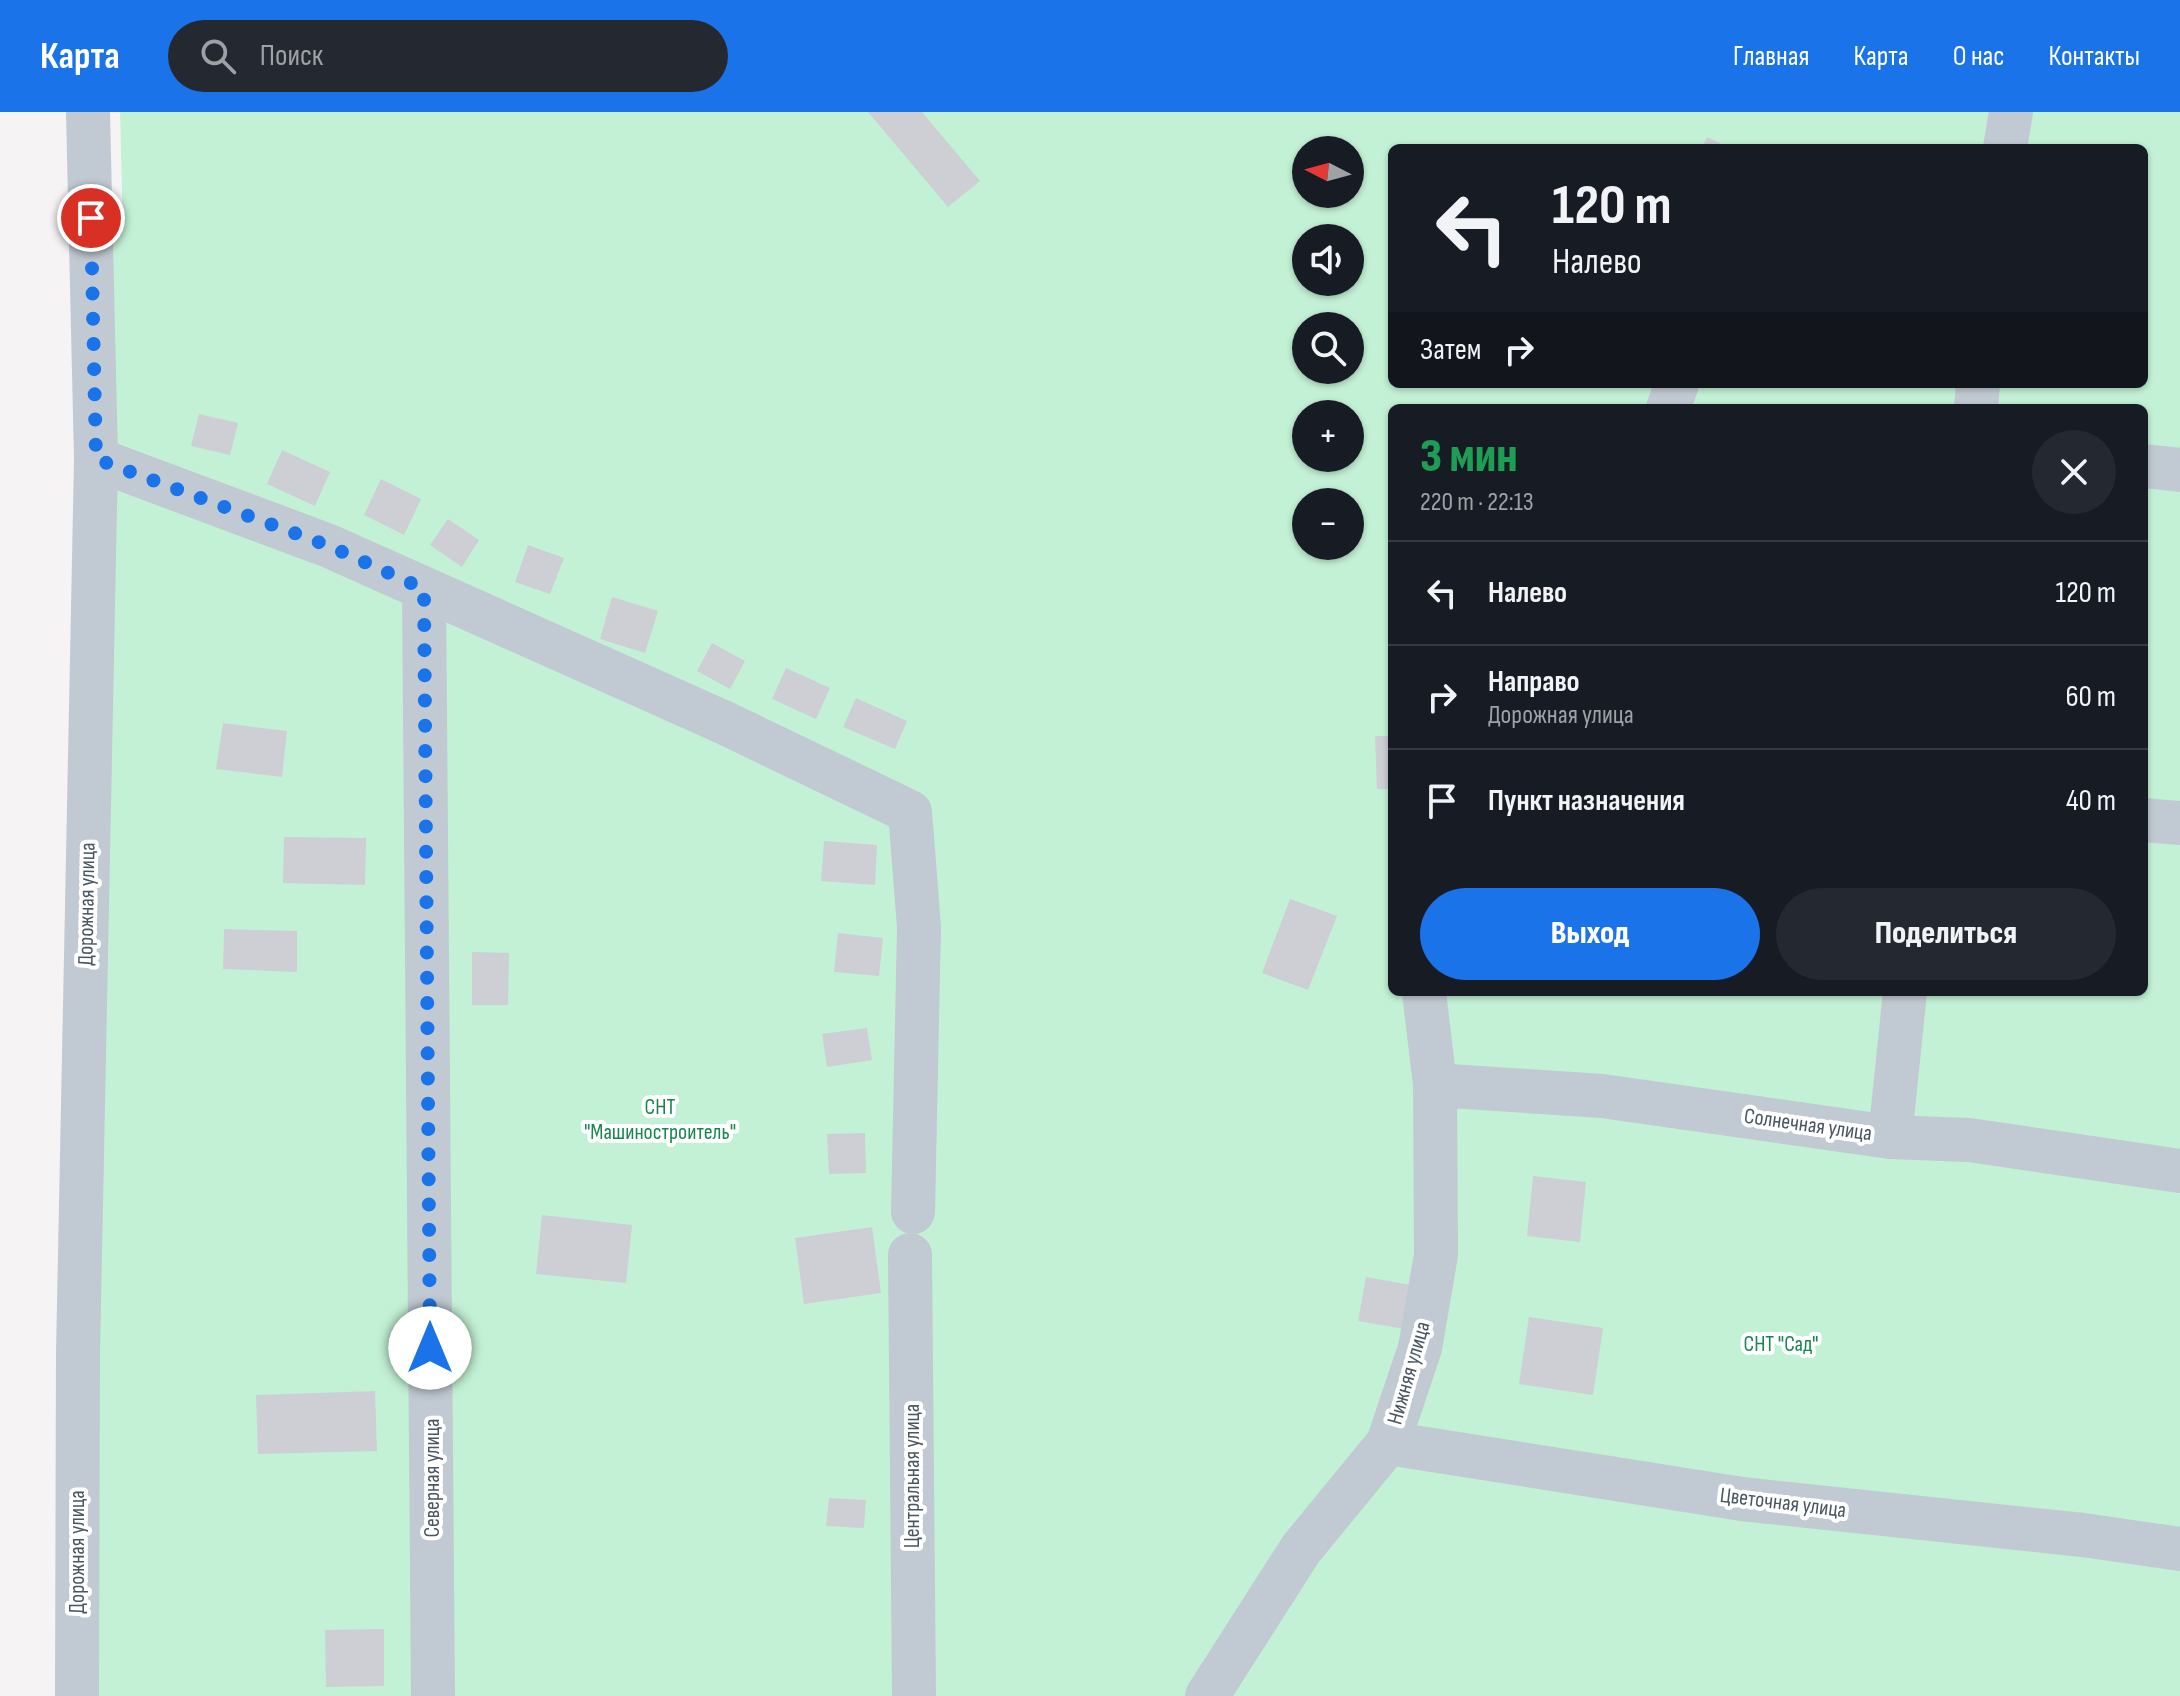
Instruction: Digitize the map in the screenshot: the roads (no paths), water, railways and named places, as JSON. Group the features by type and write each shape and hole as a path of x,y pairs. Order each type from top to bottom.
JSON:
{"street":[{"name":"Дорожная улица","path":"77,1696 78,1337 96,459 88,112"},
{"path":"2006,144 2011,112"},
{"path":"96,459 329,546 725,723 910,812 919,927 913,1212"},
{"path":"2148,466 2180,470"},
{"name":"Северная улица","path":"424,589 433,1696"},
{"path":"2148,820 2180,823"},
{"name":"Нижняя улица","path":"1207,1696 1301,1549 1388,1443 1420,1348 1436,1255 1435,1085 1424,996"},
{"path":"1890,1137 1905,996"},
{"name":"Солнечная улица","path":"1435,1085 1602,1096 1890,1137 1969,1140 2180,1171"},
{"name":"Центральная улица","path":"910,1255 914,1696"},
{"name":"Цветочная улица","path":"1388,1443 1742,1499 2180,1549"}],"park label":[{"name":"СНТ \"Машиностроитель\"","path":"660,1120"},
{"name":"СНТ \"Сад\"","path":"1781,1344"}]}
